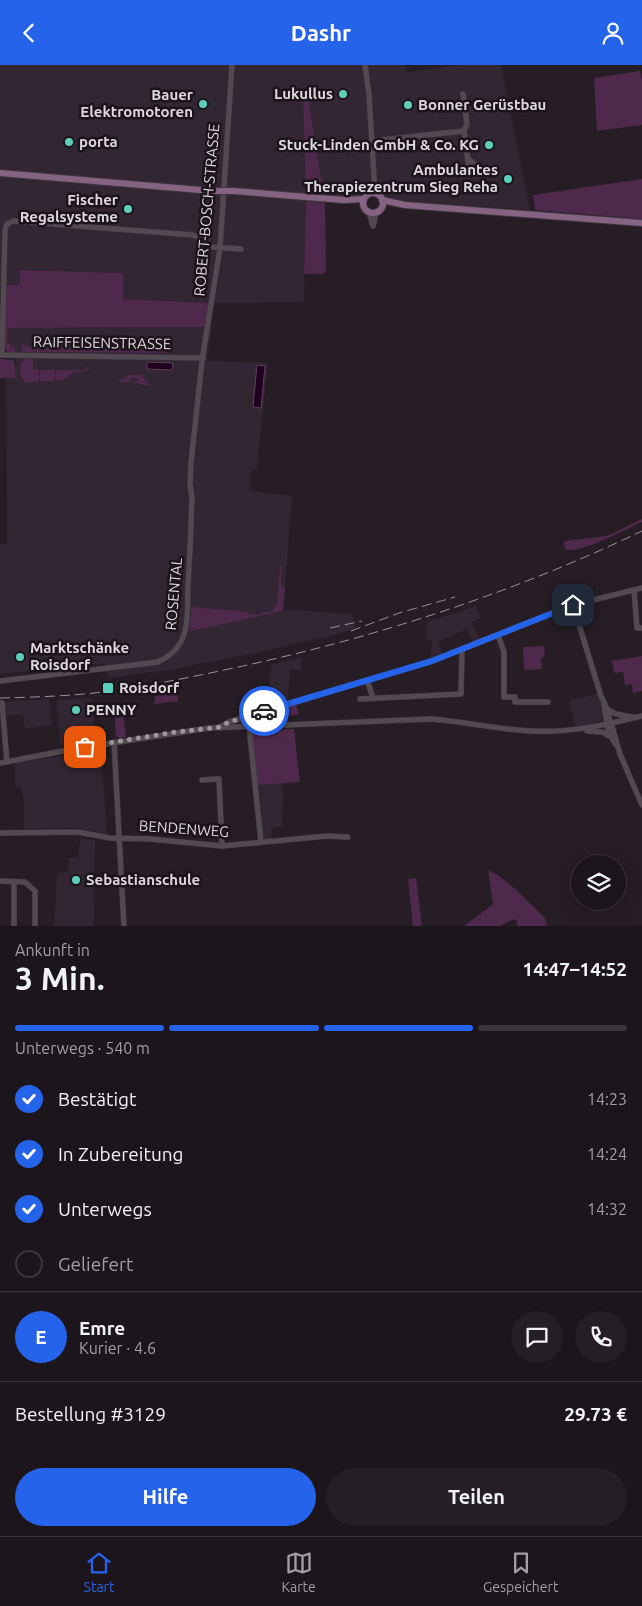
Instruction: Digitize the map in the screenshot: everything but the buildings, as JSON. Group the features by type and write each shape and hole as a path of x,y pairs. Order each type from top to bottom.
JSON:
{"main road":[{"path":"0,173 363,202"},
{"path":"382,203 379,195 373,193 366,195 363,202 365,209 373,212 382,203 642,223"}],"street":[{"name":"ROBERT-BOSCH-STRASSE","path":"203,357 220,247 232,65"},
{"path":"365,65 370,94 373,193"},
{"path":"463,94 467,124 464,131 468,159"},
{"path":"371,141 464,131"},
{"path":"1,355 5,235 6,227 10,222 193,235 203,240 210,247 241,249"},
{"name":"RAIFFEISENSTRASSE","path":"1,355 203,357"},
{"name":"ROSENTAL","path":"0,681 152,664 166,658 180,645 186,625 192,498 190,485 203,357"},
{"path":"220,727 229,722 432,661 573,605 642,588"},
{"path":"634,590 637,628 642,628"},
{"path":"573,605 609,724 642,805"},
{"path":"498,635 504,653 504,697 515,697 515,701 548,702"},
{"path":"360,699 461,695 462,650"},
{"path":"368,681 372,699"},
{"path":"1,703 7,762"},
{"path":"604,703 607,709 611,739"},
{"path":"607,709 623,716 640,717"},
{"path":"578,730 640,717"},
{"path":"0,763 175,732 220,727 430,719 526,731 578,730 602,732 618,747"},
{"path":"248,726 261,843"},
{"path":"114,742 124,926"},
{"path":"202,780 219,779 222,846"},
{"name":"BENDENWEG","path":"0,833 78,832 120,838 222,846 327,836 348,837"},
{"path":"0,881 25,882 34,889 35,926"},
{"path":"14,882 14,926"}],"shaded area":[{"path":"0,65 404,65 406,72 460,65 501,65 530,210 392,200 378,190 369,189 357,197 306,195 304,302 210,303 123,299 123,273 20,270 20,286 4,295 0,295"},
{"path":"640,71 642,80 642,125 597,131 594,78"},
{"path":"303,91 307,92 324,196 306,194"},
{"path":"642,179 642,219 535,210 533,195"},
{"path":"306,201 325,203 326,271 323,274 304,274"},
{"path":"20,270 123,273 123,299 210,303 205,327 8,328 7,343 11,344 11,347 15,347 15,352 7,352 5,349 5,285 20,285"},
{"path":"212,327 207,361 268,363 257,468 251,470 249,491 292,496 283,611 351,614 356,628 255,653 174,669 108,678 106,663 0,674 0,544 7,543 6,378 16,378 15,347 10,347 7,343 8,328"},
{"path":"24,343 25,347 166,349 167,353 23,352 21,346"},
{"path":"33,358 33,369 39,370 39,381 27,383 21,377 21,363 25,359"},
{"path":"0,359 13,360 16,378 0,378"},
{"path":"147,362 173,363 172,370 147,369"},
{"path":"257,365 265,366 261,408 253,407"},
{"path":"86,367 89,368 88,371 74,372 64,380 56,381 56,370 86,370"},
{"path":"40,370 55,370 55,381 40,381"},
{"path":"129,375 141,375 150,385 131,382 138,381 138,378 130,378 130,382 117,382"},
{"path":"642,519 642,522 591,545 571,550 565,549 564,541 607,536"},
{"path":"280,566 282,566 281,587 285,588 283,611 190,631 191,607 249,612 249,614 261,615 261,612 273,612 274,606 277,607"},
{"path":"476,606 481,618 472,622 480,640 473,643 467,629 438,641 443,654 430,660 432,640 425,641 427,622"},
{"path":"544,646 545,657 541,658 542,669 524,670 523,647"},
{"path":"642,656 642,691 633,693 632,684 625,685 623,672 614,673 612,661"},
{"path":"301,657 301,670 290,669 288,702 267,708 271,665"},
{"path":"178,694 178,704 177,701 155,704 154,706 155,696"},
{"path":"598,694 602,709 602,720 592,724 575,726 569,700"},
{"path":"92,698 95,740 60,745 56,700"},
{"path":"49,699 52,725 25,729 23,715 6,715 4,702"},
{"path":"296,704 299,714 288,716 288,721 237,723 237,722"},
{"path":"123,709 126,737 119,738 116,736 114,710"},
{"path":"294,729 300,782 257,785 251,730"},
{"path":"84,752 85,762 102,761 107,834 78,828 24,829 24,796 21,788 15,787 15,763"},
{"path":"282,782 283,826 271,828 272,839 263,840 257,785"},
{"name":"Sebastianschule","path":"80,839 95,840 94,926 54,926 57,873 68,872 69,858 78,857"},
{"path":"488,870 513,887 545,918 547,926 517,926 517,921 514,919 500,926 464,926 493,904"},
{"path":"416,878 422,926 413,926 408,879"}],"railway":[{"path":"0,698 73,695 133,688 243,666 345,641 496,593 545,574 642,531"},
{"path":"351,631 399,613 455,597"},
{"path":"330,628 362,621"}],"way so far":[{"path":"85,747 175,732 220,727 229,722 264,711"}],"place":[{"name":"Lukullus","path":"343,94"},
{"name":"Bauer Elektromotoren","path":"203,104"},
{"name":"Bonner Gerüstbau","path":"408,105"},
{"name":"porta","path":"69,142"},
{"name":"Stuck-Linden GmbH & Co. KG","path":"489,145"},
{"name":"Ambulantes Therapiezentrum Sieg Reha","path":"508,179"},
{"name":"Fischer Regalsysteme","path":"128,209"},
{"name":"Marktschänke Roisdorf","path":"20,657"},
{"name":"Roisdorf","path":"108,688"},
{"name":"PENNY","path":"76,710"},
{"name":"Sebastianschule","path":"76,880"}],"route":[{"path":"264,711 432,661 573,605"}]}
